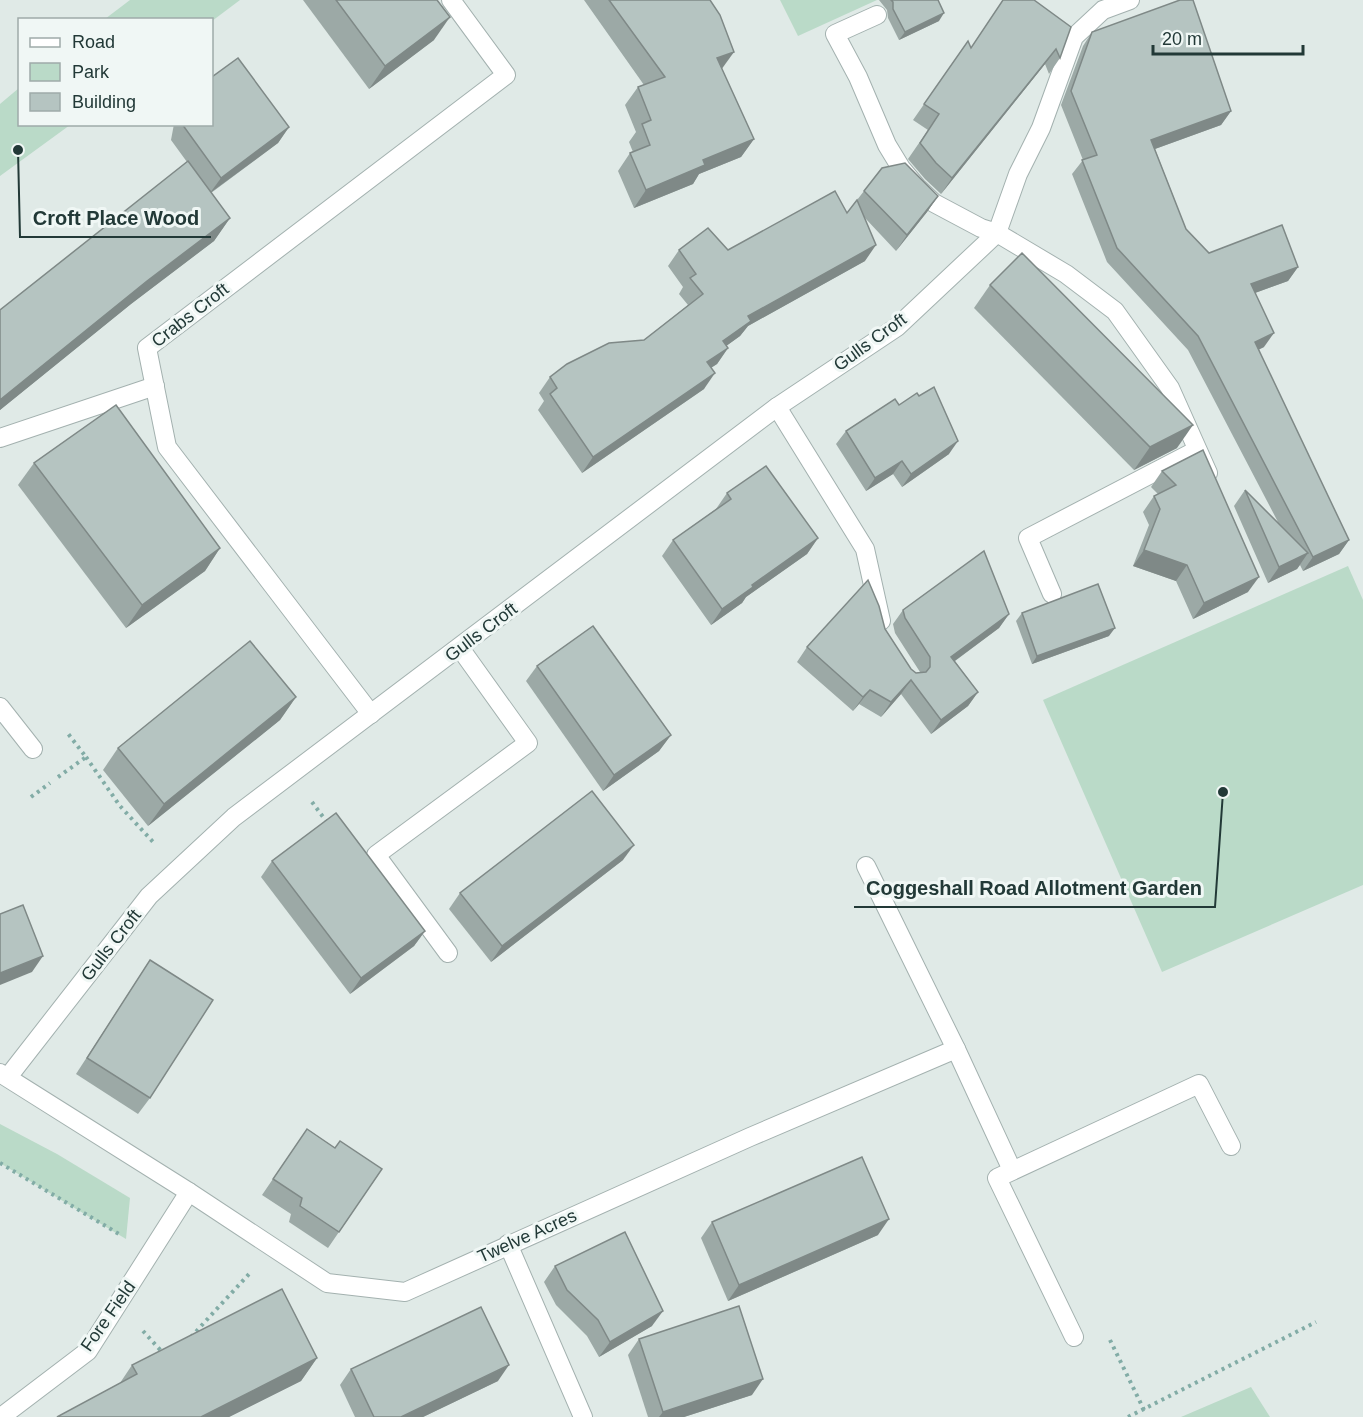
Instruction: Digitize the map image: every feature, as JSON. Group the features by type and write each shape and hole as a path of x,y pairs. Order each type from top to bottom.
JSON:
{"street":[{"name":"Crabs Croft","path":"371,714 167,447 147,348 506,75 451,0"},
{"name":"Gulls Croft","path":"4,1075 150,896 234,817 777,407 897,327 996,233 1018,174 1041,128 1074,38 1103,10 1130,0"},
{"path":"877,15 834,34 858,77 887,145 901,168 916,187 934,203 981,228 996,233 1066,274 1116,311 1170,388 1216,492"},
{"path":"0,438 155,386"},
{"path":"777,407 865,549 884,637"},
{"path":"1052,594 1028,538 1197,450"},
{"path":"448,952 376,855 528,743 460,648"},
{"path":"0,707 33,749"},
{"path":"866,866 956,1049 1012,1170"},
{"name":"Twelve Acres","path":"4,1075 327,1283 405,1292 750,1137 956,1049"},
{"path":"1074,1337 997,1178 1200,1084 1231,1146"},
{"name":"Fore Field","path":"1,1417 88,1351 189,1192"},
{"path":"508,1244 583,1417"}],"path":[{"path":"86,757 120,806 177,871"},
{"path":"292,774 333,830"},
{"path":"0,1163 151,1253"},
{"path":"187,1342 274,1248"},
{"path":"114,1310 124,1312 166,1356 173,1351"},
{"path":"1128,1417 1316,1322"},
{"path":"1074,1337 1102,1325 1144,1410"}],"green space":[{"path":"130,0 240,0 213,20 213,18 106,18"},
{"path":"780,0 877,0 798,36"},
{"path":"18,89 18,126 69,126 0,176 0,104"},
{"path":"1348,566 1363,600 1363,885 1162,972 1043,700"},
{"path":"0,1124 57,1154 130,1198 126,1239 0,1163"},
{"path":"1251,1387 1270,1417 1181,1417"}],"building":[{"path":"336,0 437,0 450,17 385,66"},
{"path":"609,0 710,0 720,15 734,52 717,58 754,139 703,160 705,165 646,190 630,153 650,145 642,124 651,120 638,87 665,77"},
{"path":"891,0 938,0 944,13 905,32"},
{"path":"1003,0 1034,0 1071,27 1060,58 1056,49 952,178 920,143 939,114 924,104 968,41 971,48"},
{"path":"1180,0 1193,0 1231,111 1151,140 1186,229 1209,253 1282,225 1298,267 1251,284 1274,333 1255,342 1349,540 1313,557 1198,336 1117,248 1082,160 1097,155 1071,91 1092,32"},
{"path":"238,58 289,127 221,178 183,126 213,126 213,76"},
{"path":"188,161 230,218 147,281 0,400 0,310"},
{"path":"905,163 938,196 907,235 864,191 882,168"},
{"path":"835,191 847,213 857,200 876,245 748,316 751,321 723,341 728,348 707,362 715,373 593,457 550,394 557,388 550,377 567,364 609,343 644,340 703,294 690,278 696,274 679,250 708,228 728,250"},
{"path":"1022,253 1193,425 1150,447 990,285"},
{"path":"934,387 958,441 911,474 902,461 875,478 846,431 895,399 899,405 917,393 919,396"},
{"path":"116,405 220,548 142,605 34,463"},
{"path":"1203,450 1259,577 1204,603 1187,565 1144,550 1160,509 1154,496 1176,485 1162,471"},
{"path":"766,466 818,538 722,609 673,540 731,499 727,493"},
{"path":"1245,490 1308,553 1279,567"},
{"path":"984,551 1009,614 951,657 978,692 941,720 911,680 891,702 870,690 863,697 807,647 868,580 879,606 885,629 911,669 916,673 926,672 930,667 930,657 905,618 903,610"},
{"path":"1098,584 1115,628 1037,656 1022,613"},
{"path":"593,626 671,735 614,775 537,666"},
{"path":"250,641 296,697 164,804 118,748"},
{"path":"592,791 634,845 502,946 460,893"},
{"path":"336,813 425,931 361,978 272,861"},
{"path":"23,905 43,956 0,973 0,914"},
{"path":"150,960 213,1000 150,1098 87,1058"},
{"path":"307,1129 335,1148 340,1141 382,1169 339,1232 300,1206 302,1198 273,1179"},
{"path":"862,1157 889,1219 739,1285 712,1222"},
{"path":"625,1232 663,1311 610,1342 598,1320 567,1290 555,1266"},
{"path":"282,1289 317,1358 201,1417 57,1417 137,1374 132,1365"},
{"path":"739,1306 763,1379 663,1412 639,1339"},
{"path":"481,1307 509,1365 401,1417 374,1417 351,1369"}],"place":[{"name":"Croft Place Wood","path":"18,150"},
{"name":"Coggeshall Road Allotment Garden","path":"1223,792"}]}
